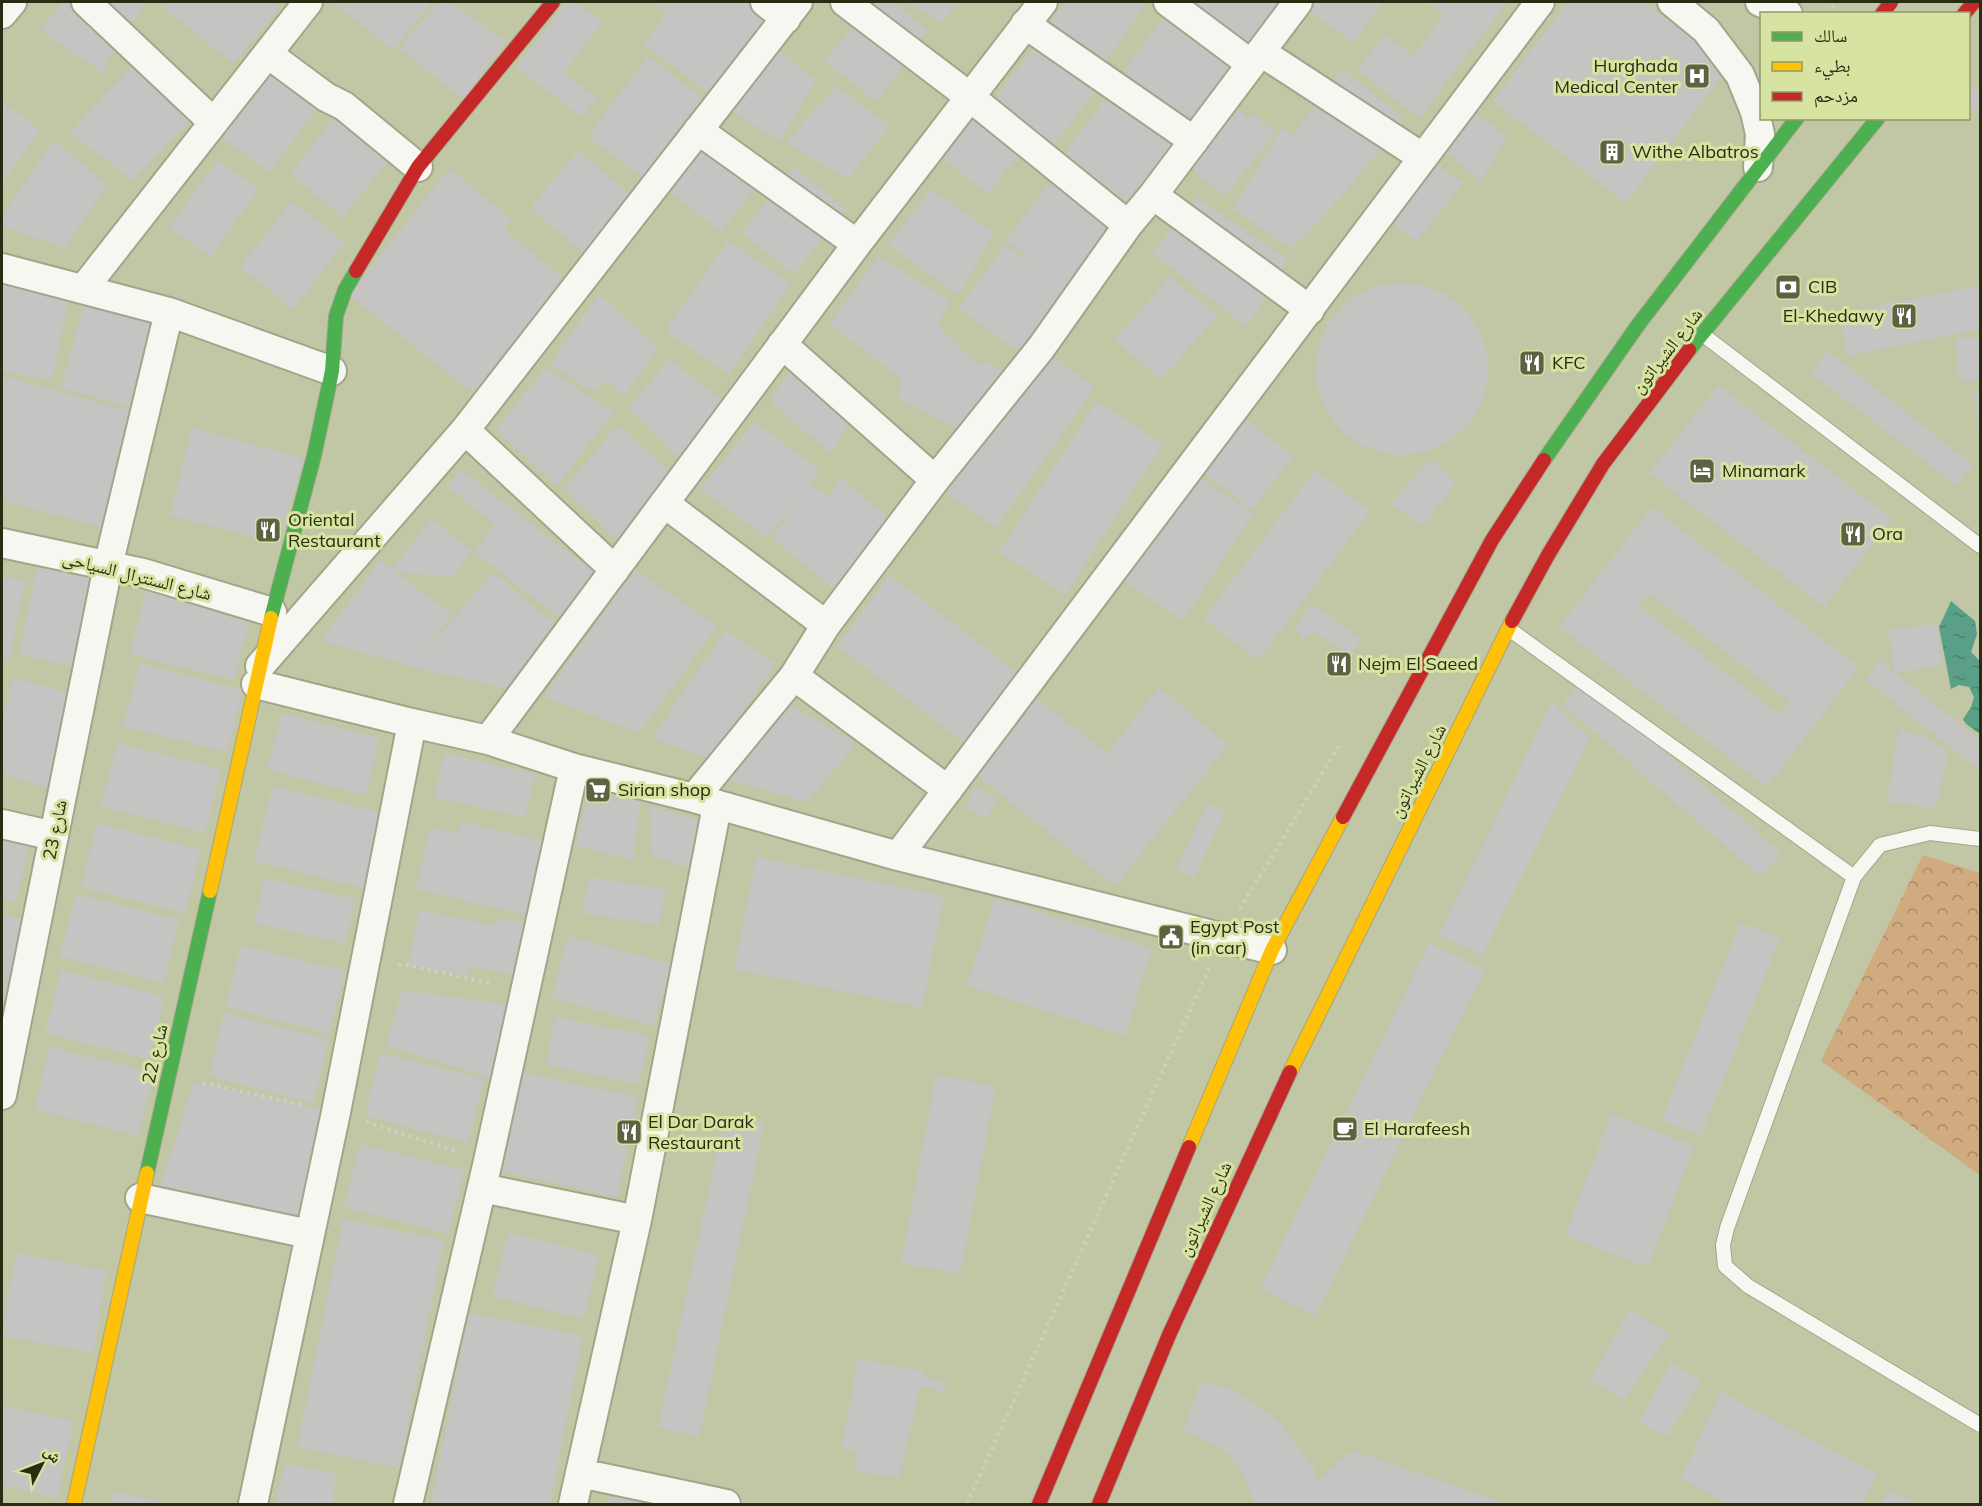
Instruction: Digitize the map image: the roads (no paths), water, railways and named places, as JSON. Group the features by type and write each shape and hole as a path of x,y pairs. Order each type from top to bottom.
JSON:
{"street":[{"path":"2,14 12,2"},
{"path":"86,2 212,121"},
{"path":"84,288 212,121 308,2"},
{"name":"شارع 22","path":"74,1504 272,612 314,456 332,371 336,316 345,290 418,167 553,2"},
{"path":"845,2 970,98 1128,225"},
{"path":"488,740 857,244 1043,2"},
{"path":"1167,2 1422,157"},
{"path":"573,1504 637,1220 706,802 794,676 826,625 934,480 1041,348 1128,225 1298,2"},
{"path":"898,856 1540,2"},
{"path":"1672,2 1706,30 1740,75 1755,112 1760,134 1758,167"},
{"path":"1760,2 1783,12"},
{"path":"783,7 698,130 465,430 258,675 412,723 488,740 574,768 898,856 1272,950"},
{"path":"1025,24 1194,141"},
{"path":"268,54 326,97 344,106 418,167"},
{"name":"شارع الشيراتون","path":"1039,1504 1272,950 1491,540 1531,476 1618,352 1795,120"},
{"name":"شارع الشيراتون","path":"1099,1504 1142,1393 1233,1190 1509,629 1559,536 1604,462 1702,334 1876,120"},
{"path":"698,130 857,244"},
{"path":"1153,195 1310,310"},
{"path":"2,268 169,312 332,371"},
{"name":"شارع 23","path":"2,1095 108,566 169,312"},
{"path":"782,344 934,480"},
{"path":"465,430 615,570"},
{"path":"664,503 826,625"},
{"name":"شارع السنترال السياحى","path":"2,543 143,573 272,612"},
{"path":"794,676 948,790"},
{"path":"253,1504 336,1112 412,723"},
{"path":"408,1504 482,1188 574,768"},
{"path":"2,824 54,836"},
{"path":"482,1188 637,1220"},
{"path":"141,1198 309,1234"},
{"path":"580,1473 726,1504"}],"lane":[{"path":"1702,334 1980,546"},
{"path":"1509,629 1854,877"},
{"path":"1980,839 1930,833 1880,845 1854,877 1727,1228 1723,1245 1725,1266 1749,1286 1980,1425"}],"water":[{"path":"1951,601 1975,621 1977,634 1971,652 1980,661 1980,734 1963,719 1974,697 1969,687 1959,685 1951,689 1939,627"}],"place":[{"name":"Hurghada Medical Center","path":"1697,76"},
{"name":"Withe Albatros","path":"1612,152"},
{"name":"CIB","path":"1788,287"},
{"name":"El-Khedawy","path":"1904,316"},
{"name":"KFC","path":"1532,363"},
{"name":"Minamark","path":"1702,471"},
{"name":"Oriental Restaurant","path":"268,530"},
{"name":"Ora","path":"1853,534"},
{"name":"Nejm El Saeed","path":"1339,664"},
{"name":"Sirian shop","path":"598,790"},
{"name":"Egypt Post (in car)","path":"1171,937"},
{"name":"El Harafeesh","path":"1345,1129"},
{"name":"El Dar Darak Restaurant","path":"629,1132"}]}
